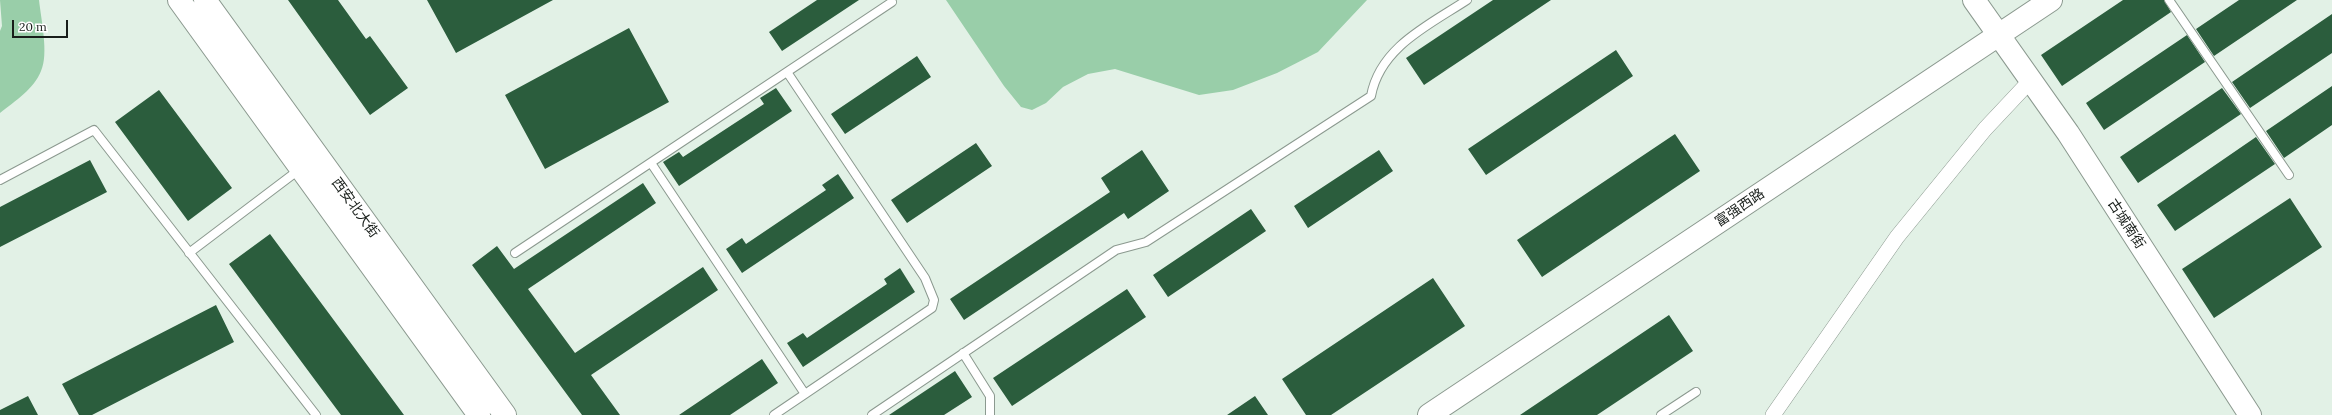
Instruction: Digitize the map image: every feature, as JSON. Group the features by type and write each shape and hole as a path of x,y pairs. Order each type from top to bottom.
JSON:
{"street":[{"name":"西安北大街","path":"179,0 480,415"},
{"name":"西安北大街","path":"204,0 505,415"},
{"name":"古城南街","path":"1974,0 2068,133 2250,415"},
{"name":"富强西路","path":"1429,415 2051,0"},
{"path":"1773,415 1897,237 1985,129 2031,80"}],"lane":[{"path":"872,415 1116,250 1146,242 1371,96 1374,80 1398,46 1467,0"},
{"path":"2169,0 2289,175"},
{"path":"515,253 892,2"},
{"path":"774,415 932,308 934,300 924,278 787,72"},
{"path":"0,180 94,130 316,415"},
{"path":"651,162 806,394"},
{"path":"189,253 301,168"},
{"path":"963,353 990,396 990,415"},
{"path":"1661,415 1696,392"}],"shaded area":[{"path":"0,0 39,0 43,26 44,55 41,71 34,83 24,94 0,113 0,31 2,26"},
{"path":"946,0 1367,0 1318,52 1277,73 1233,90 1199,95 1115,69 1088,74 1063,87 1046,103 1032,110 1021,107 1004,86"}],"building":[{"path":"288,0 338,0 366,39 370,36 408,88 370,115"},
{"path":"427,0 553,0 456,53"},
{"path":"817,0 859,0 782,51 769,32"},
{"path":"1493,0 1551,0 1424,85 1406,58"},
{"path":"2123,0 2164,0 2171,12 2062,86 2041,55"},
{"path":"2239,0 2297,0 2214,56 2196,29"},
{"path":"2332,14 2332,53 2250,108 2232,82"},
{"path":"629,28 669,102 545,169 505,95"},
{"path":"2187,35 2205,62 2104,130 2086,103"},
{"path":"1616,50 1633,76 1486,175 1468,149"},
{"path":"917,56 931,77 845,134 831,114"},
{"path":"2332,86 2332,125 2284,158 2266,131"},
{"path":"776,88 792,111 679,186 663,162 679,152 683,157 764,104 760,98"},
{"path":"2222,88 2241,114 2138,183 2120,157"},
{"path":"159,90 232,188 188,221 115,122"},
{"path":"1675,134 1700,171 1542,277 1517,240"},
{"path":"2256,137 2275,164 2175,231 2157,205"},
{"path":"976,143 992,166 907,223 891,200"},
{"path":"1142,150 1169,191 1128,219 1124,213 964,320 950,299 1110,192 1101,178"},
{"path":"1379,150 1393,171 1308,228 1294,206"},
{"path":"90,160 107,192 0,247 0,207"},
{"path":"838,174 854,198 742,273 726,249 742,238 746,244 826,190 822,185"},
{"path":"643,183 656,203 528,289 575,353 703,267 718,290 591,375 620,415 582,415 472,265 497,246 514,269"},
{"path":"2290,198 2322,247 2214,318 2182,269"},
{"path":"1251,209 1266,231 1168,297 1153,275"},
{"path":"270,234 404,415 341,415 229,264"},
{"path":"900,268 915,292 803,367 787,343 803,333 807,338 887,284 884,279"},
{"path":"1433,278 1465,326 1331,415 1306,415 1282,379"},
{"path":"1127,289 1146,317 1012,406 993,378"},
{"path":"216,305 234,342 92,415 79,415 62,384"},
{"path":"1669,315 1693,351 1597,415 1520,415"},
{"path":"762,359 778,383 730,415 679,415"},
{"path":"955,371 972,397 944,415 889,415"},
{"path":"28,396 38,415 0,415 0,410"},
{"path":"1255,396 1268,415 1227,415"}]}
